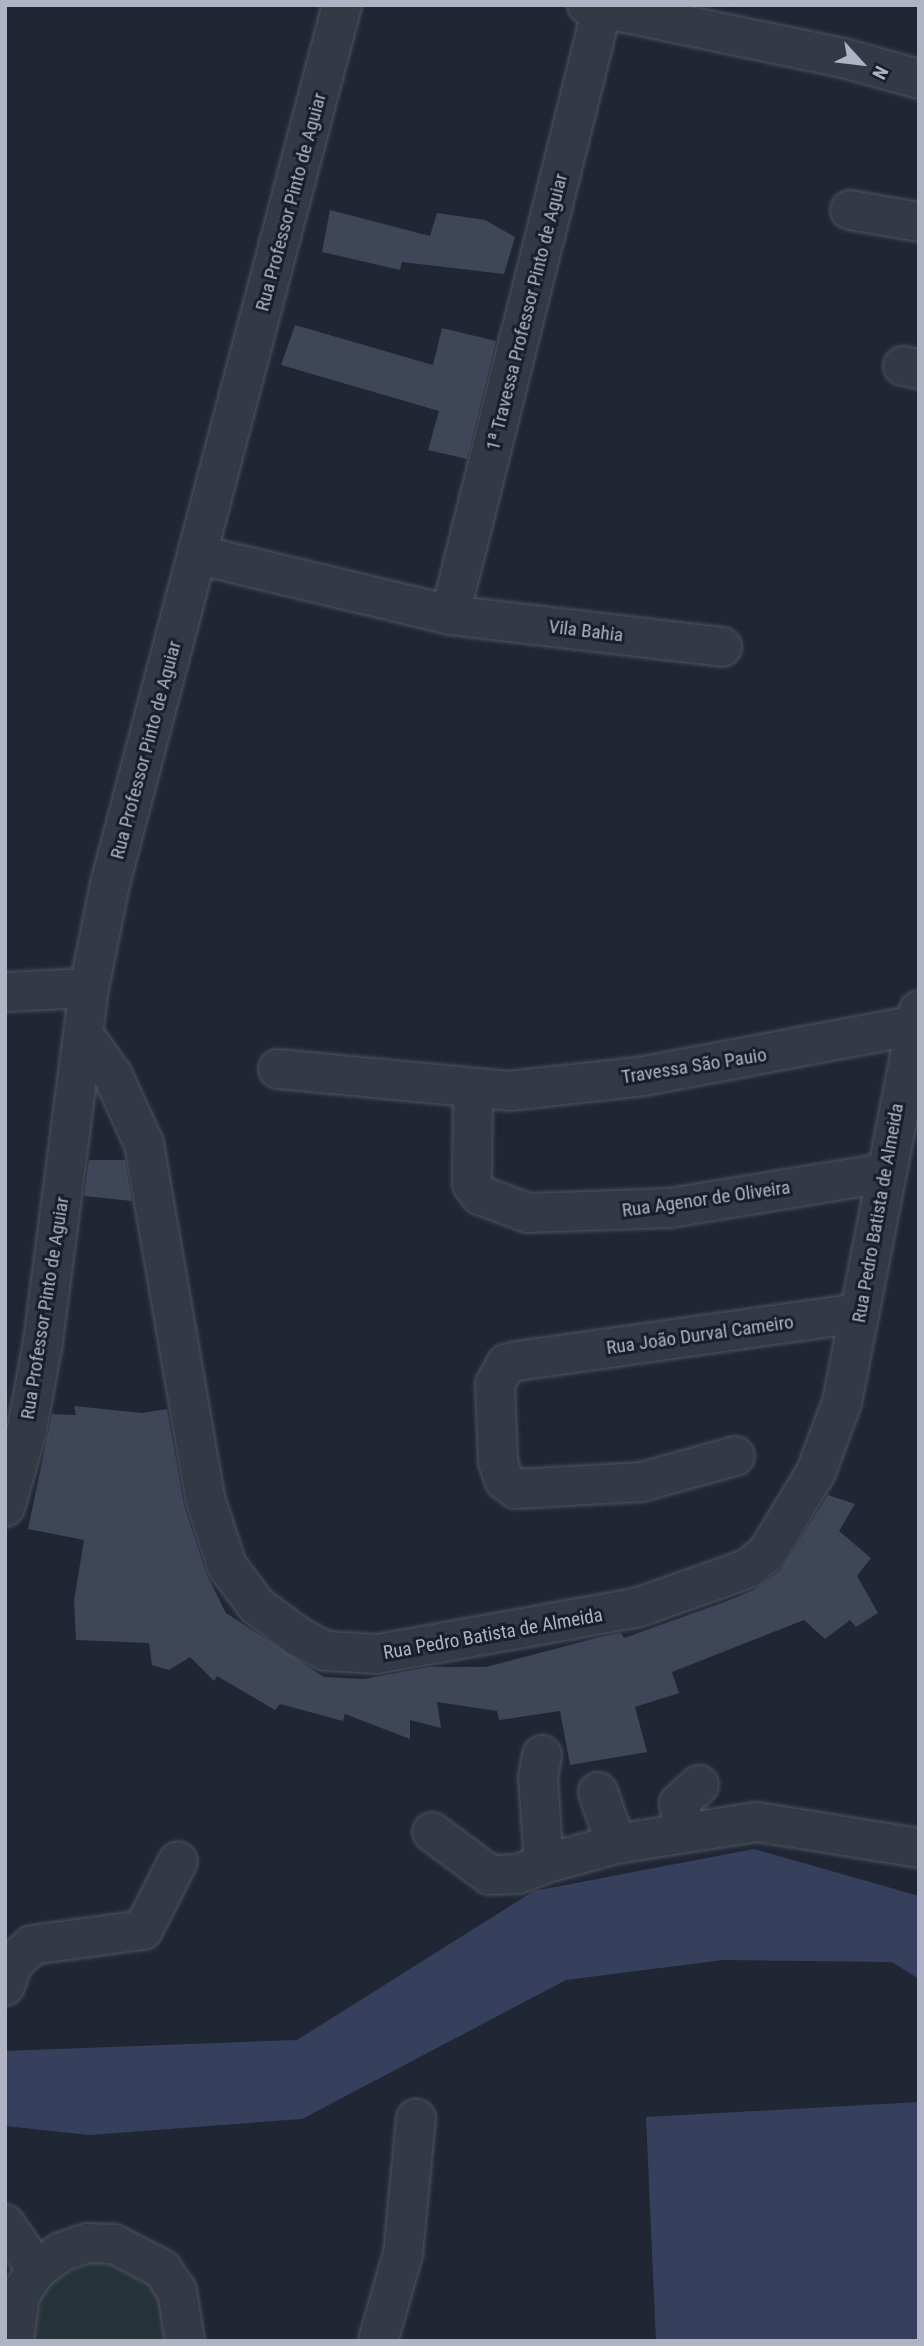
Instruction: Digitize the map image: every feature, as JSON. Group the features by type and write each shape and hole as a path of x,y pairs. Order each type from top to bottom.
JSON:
{"street":[{"name":"Rua Professor Pinto de Aguiar","path":"5,1507 26,1434 43,1342 89,988 110,884 342,5"},
{"path":"594,7 842,58 919,79"},
{"name":"1ª Travessa Professor Pinto de Aguiar","path":"450,615 594,7"},
{"path":"850,211 919,222"},
{"name":"Vila Bahia","path":"199,555 450,615 722,647"},
{"path":"5,992 89,988"},
{"name":"Rua Pedro Batista de Almeida","path":"84,1035 113,1076 144,1144 215,1541 257,1606 325,1651 377,1654 591,1619 747,1569 782,1533 816,1472 842,1402 916,1018"},
{"name":"Travessa São Pauio","path":"473,1091 644,1076 916,1018"},
{"path":"278,1069 473,1091"},
{"name":"Rua Agenor de Oliveira","path":"473,1091 472,1184 480,1195 528,1213 670,1208 884,1173"},
{"name":"Rua João Durval Cameiro","path":"735,1456 641,1482 511,1487 498,1462 495,1384 506,1364 860,1313"},
{"path":"542,1755 538,1777 544,1864"},
{"path":"684,1833 679,1803 699,1785"},
{"path":"598,1792 616,1844"},
{"path":"432,1832 490,1875 544,1864 616,1844 758,1822 919,1848"},
{"path":"5,1986 13,1963 32,1945 143,1930 178,1861"},
{"path":"378,2341 403,2253 416,2119"},
{"path":"5,2224 37,2270"},
{"path":"14,2341 20,2294 37,2270 61,2252 87,2244 114,2244 140,2253 162,2269 177,2291 186,2317 185,2341"}],"shaded area":[{"path":"94,2261 137,2272 153,2287 163,2308 164,2341 33,2341 41,2295 54,2278"}],"water":[{"path":"754,1849 919,1896 919,1979 892,1962 723,1960 566,1980 302,2119 89,2135 5,2126 5,2051 297,2040 534,1891"},
{"path":"919,2102 919,2341 656,2341 646,2117"}],"building":[{"path":"330,210 430,236 437,213 485,220 515,237 504,274 402,262 400,270 322,252"},
{"path":"295,325 433,365 442,328 496,341 467,459 428,450 439,411 281,365"},
{"path":"89,1160 125,1160 132,1201 84,1196"},
{"path":"74,1406 142,1413 167,1409 184,1505 206,1573 226,1613 324,1677 364,1679 430,1667 486,1667 600,1637 621,1633 624,1638 727,1601 754,1590 781,1570 828,1495 855,1504 839,1531 871,1558 857,1576 878,1613 856,1627 850,1620 825,1639 804,1620 672,1672 679,1693 635,1707 647,1752 570,1765 560,1711 499,1720 497,1711 437,1702 441,1728 410,1720 410,1739 345,1714 343,1721 280,1704 275,1710 217,1676 214,1681 190,1657 169,1670 152,1665 149,1643 76,1640 74,1601 84,1540 28,1529 52,1414 76,1415"}]}
